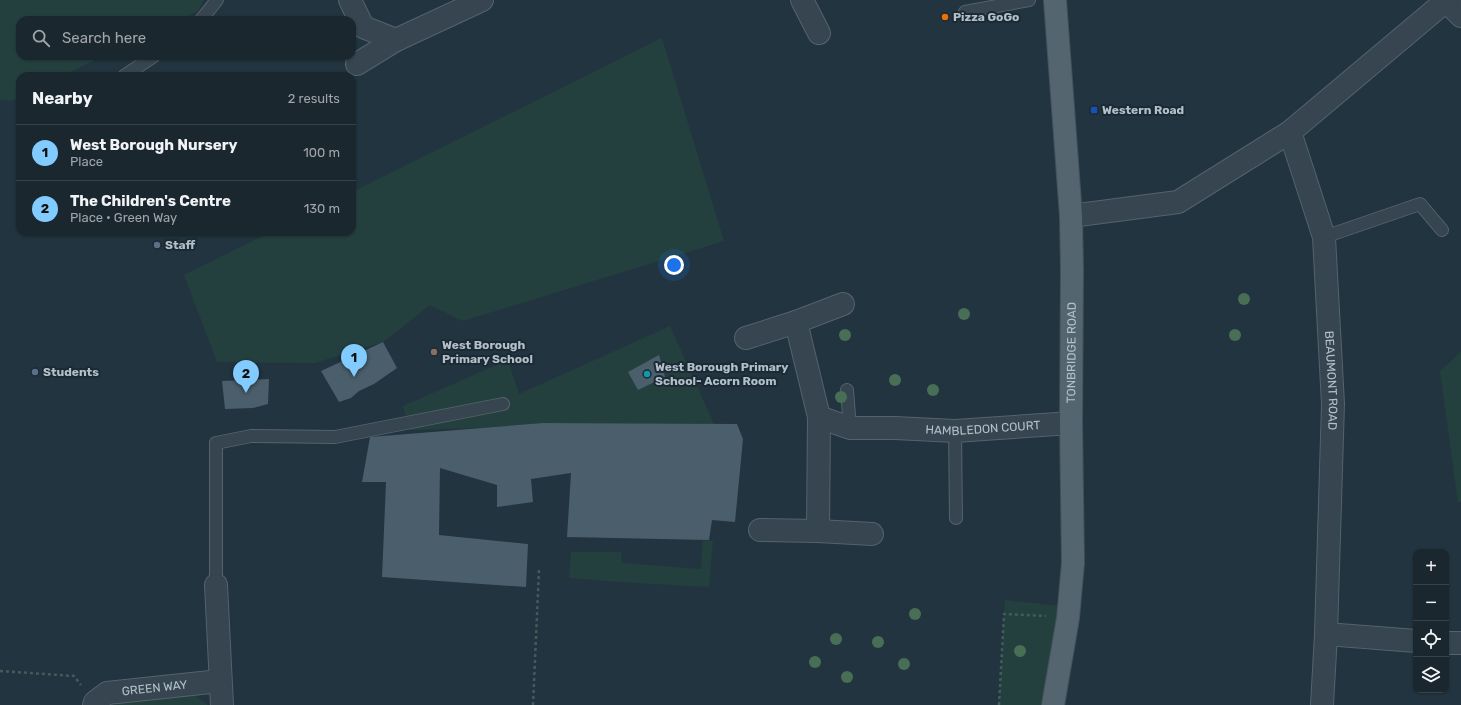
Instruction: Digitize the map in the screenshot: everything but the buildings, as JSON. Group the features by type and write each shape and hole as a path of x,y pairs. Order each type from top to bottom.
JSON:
{"main road":[{"name":"TONBRIDGE ROAD","path":"1053,705 1068,618 1073,564 1071,216 1055,0"}],"street":[{"path":"350,0 363,27 396,40"},
{"path":"357,64 396,40 482,0"},
{"path":"802,0 819,33"},
{"path":"1071,216 1178,202 1290,132 1446,0 1461,16"},
{"name":"BEAUMONT ROAD","path":"1290,132 1324,237 1332,404 1326,634 1322,705"},
{"path":"746,338 796,322 843,304"},
{"path":"796,322 819,417 818,531"},
{"name":"HAMBLEDON COURT","path":"819,417 850,428 895,428 955,431 1071,423"},
{"path":"760,530 872,534"},
{"path":"216,585 222,705"},
{"path":"1326,634 1413,641"},
{"path":"1449,643 1461,643"},
{"name":"GREEN WAY","path":"94,703 107,693 220,681"}],"lane":[{"path":"204,16 217,0"},
{"path":"965,12 1029,0"},
{"path":"130,72 148,60"},
{"path":"1324,237 1420,204 1442,230"},
{"path":"847,390 850,428"},
{"path":"216,585 216,443 251,436 335,437 503,404"},
{"path":"955,431 956,518"}],"path":[{"path":"533,705 539,570"},
{"path":"999,705 1004,614 1068,618"},
{"path":"0,671 74,676 94,703"}],"green space":[{"path":"0,0 204,0 198,11 187,16 16,16 16,60 96,60 70,72 16,72 16,98 11,101 0,100"},
{"path":"662,38 724,241 463,321 430,305 383,342 315,363 217,362 184,275 263,236 356,236 356,190"},
{"path":"670,326 714,424 543,423 481,428 409,430 403,406 508,360 519,394"},
{"path":"1461,352 1461,502 1458,502 1440,371"},
{"path":"703,540 713,541 709,587 569,578 571,552 621,552 622,563 701,569"},
{"path":"1005,600 1060,606 1060,623 1041,705 999,705"},
{"path":"186,695 196,696 208,705 115,705 121,700"}],"place":[{"name":"Pizza GoGo","path":"945,17"},
{"name":"Western Road","path":"1094,110"},
{"name":"Staff","path":"157,245"},
{"name":"West Borough Primary School","path":"434,352"},
{"name":"Students","path":"35,372"},
{"name":"West Borough Primary School- Acorn Room","path":"647,374"},
{"name":"West Borough Nursery","path":"354,377"},
{"name":"The Children's Centre","path":"246,393"}]}
